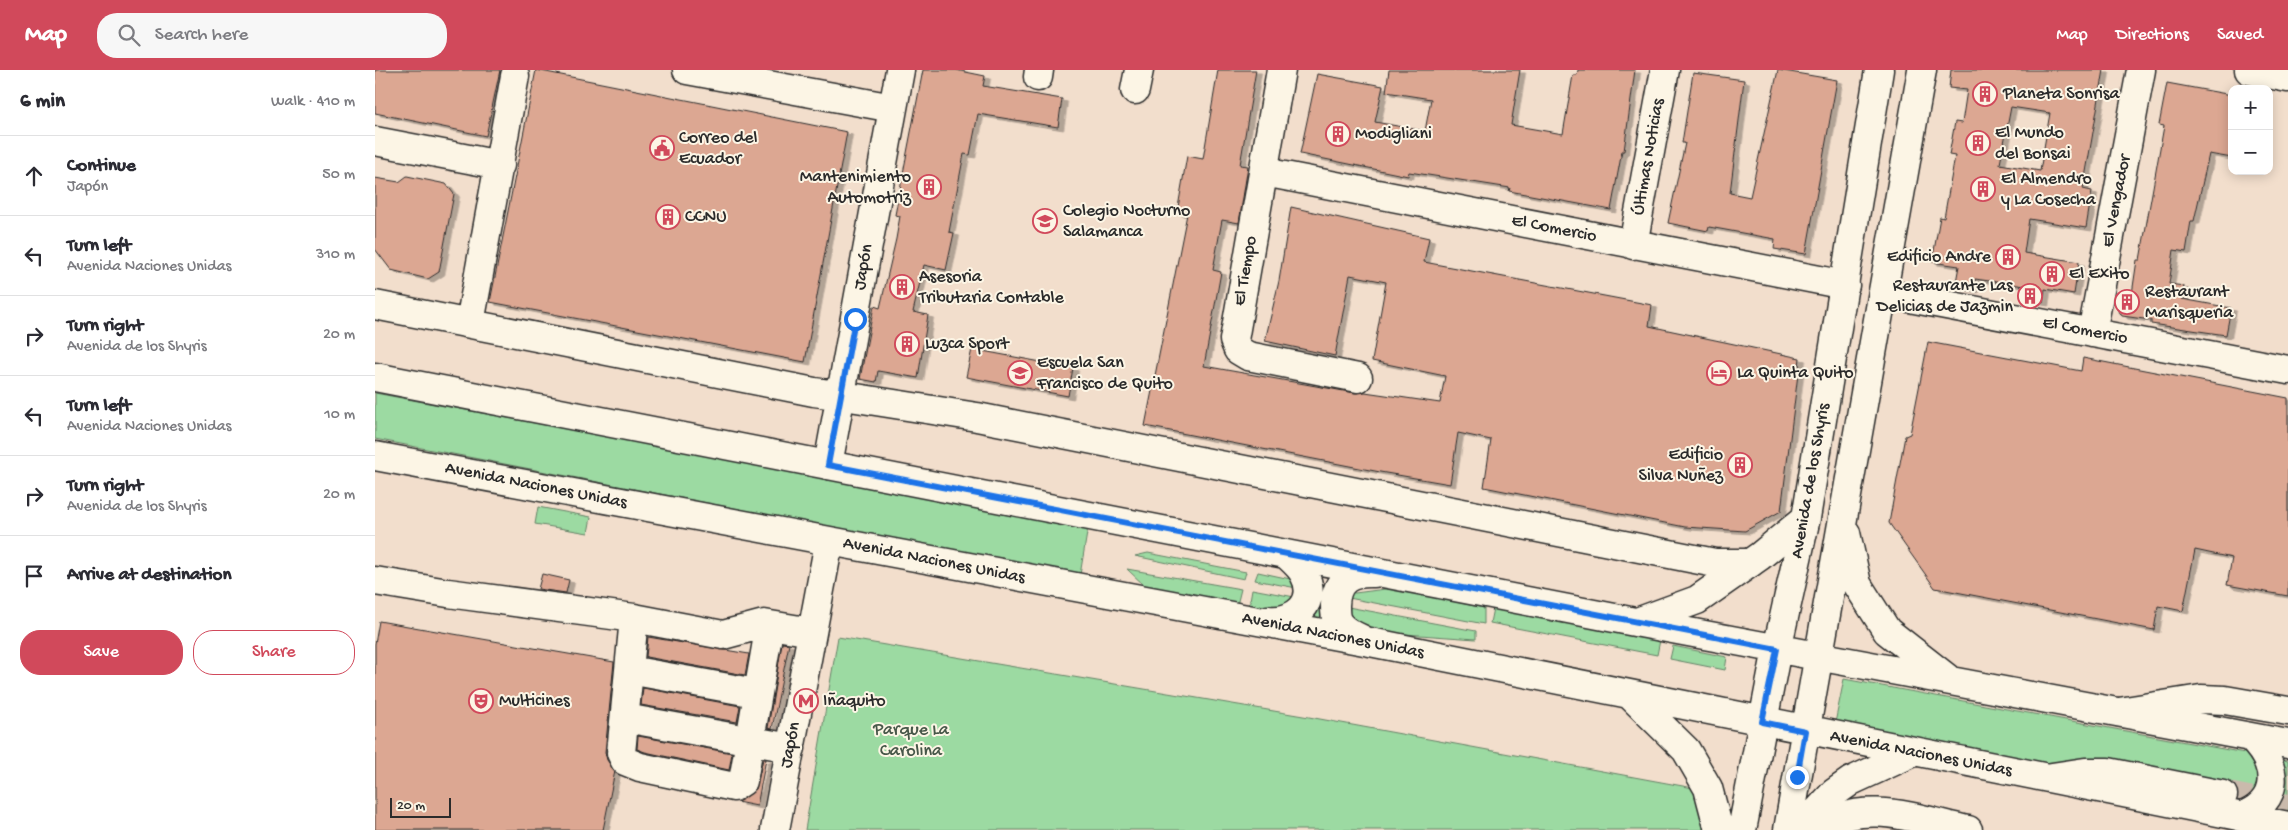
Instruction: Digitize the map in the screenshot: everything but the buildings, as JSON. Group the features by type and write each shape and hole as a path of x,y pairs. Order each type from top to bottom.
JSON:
{"main road":[{"path":"687,70 893,108"},
{"name":"Japón","path":"828,465 900,70"},
{"name":"El Tiempo","path":"1281,70 1234,340 1239,350 1249,356 1358,378"},
{"name":"Últimas Noticias","path":"1633,245 1665,70"},
{"name":"Avenida de los Shyris","path":"1742,830 1777,649 1807,518 1879,70"},
{"path":"1788,830 1922,70"},
{"name":"El Vengador","path":"2092,333 2141,70"},
{"path":"2249,70 2288,78"},
{"path":"470,324 515,76"},
{"path":"375,141 500,165"},
{"name":"El Comercio","path":"1264,172 1845,285"},
{"name":"El Comercio","path":"1883,293 2288,370"},
{"path":"375,305 814,392 977,418 1715,563 1750,563"},
{"path":"375,377 1635,622 2113,713 2288,744"},
{"name":"Avenida Naciones Unidas","path":"375,456 1370,642 1805,731 2288,826"},
{"path":"1635,622 1697,600 1750,563 1807,518"},
{"path":"1843,522 1857,584 1887,631 1951,681"},
{"name":"Japón","path":"775,830 829,542"},
{"path":"1234,617 1274,621 1289,619 1303,607 1308,588 1304,574 1286,554"},
{"path":"1370,642 1339,625 1335,614 1336,594 1341,584 1347,578 1360,572 1393,575"},
{"path":"375,581 448,594 634,618 723,635 764,624 812,632"},
{"path":"634,618 621,753 625,760 640,767 734,787 743,781 756,693 767,641"},
{"path":"629,670 756,693"},
{"path":"1631,696 1686,750 1708,788 1719,830"},
{"path":"2113,713 2201,699 2225,700 2288,711"},
{"path":"625,718 791,748"},
{"path":"2240,817 2264,802 2271,786 2271,767 2267,756 2249,737"},
{"path":"1800,830 1834,793 1851,781 1914,752"},
{"path":"2046,778 2085,772 2109,772 2223,795"},
{"path":"1817,830 1842,817 1861,812 1879,812 1951,828"}],"green space":[{"path":"375,393 1088,527 1080,575 375,439"},
{"path":"538,507 591,517 588,533 535,524"},
{"path":"1148,553 1246,572 1244,579 1135,556"},
{"path":"1127,569 1241,589 1237,605 1147,588"},
{"path":"1258,572 1355,593 1393,588 1484,608 1484,624 1255,580"},
{"path":"1252,589 1476,631 1476,639 1391,633 1249,606"},
{"path":"1493,608 1660,640 1657,655 1490,623"},
{"name":"Parque La Carolina","path":"838,637 1309,717 1699,789 1708,830 805,830"},
{"path":"1673,646 1727,657 1725,670 1670,659"},
{"path":"1844,679 2288,761 2288,813 1834,728"}],"tunnel":[{"path":"2223,795 2288,808"}],"place":[{"name":"Planeta Sonrisa","path":"1985,94"},
{"name":"Modigliani","path":"1338,134"},
{"name":"El Mundo del Bonsai","path":"1978,143"},
{"name":"Correo del Ecuador","path":"662,148"},
{"name":"Mantenimiento Automotriz","path":"929,187"},
{"name":"El Almendro y La Cosecha","path":"1983,189"},
{"name":"CCNU","path":"668,217"},
{"name":"Colegio Nocturno Salamanca","path":"1045,221"},
{"name":"Edificio Andre","path":"2008,257"},
{"name":"El Exito","path":"2052,274"},
{"name":"Asesoria Tributaria Contable","path":"902,287"},
{"name":"Restaurante Las Delicias de Jazmin","path":"2030,296"},
{"name":"Restaurant Marisqueria","path":"2127,302"},
{"name":"Luzca Sport","path":"907,344"},
{"name":"Escuela San Francisco de Quito","path":"1020,373"},
{"name":"La Quinta Quito","path":"1719,373"},
{"name":"Edificio Silva Nuñez","path":"1740,465"},
{"name":"Multicines","path":"481,701"},
{"name":"Iñaquito","path":"806,701"}],"route":[{"path":"855,319 828,465 1777,649 1762,722 1805,731 1797,777"}]}
